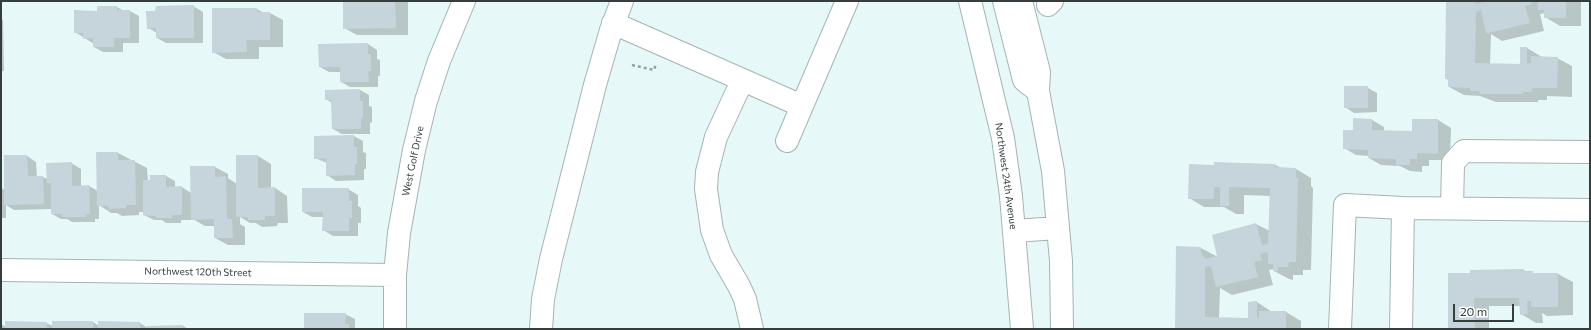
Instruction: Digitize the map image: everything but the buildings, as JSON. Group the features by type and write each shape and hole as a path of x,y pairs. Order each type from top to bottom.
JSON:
{"street":[{"name":"West Golf Drive","path":"395,329 395,275 405,198 419,130 439,61 464,1"},
{"path":"541,329 543,299 550,265 595,85 613,23 622,1"},
{"path":"787,141 847,1"},
{"name":"Northwest 24th Avenue","path":"970,1 1003,138 1011,196 1022,329"},
{"path":"1004,1 1024,80 1038,92"},
{"path":"1021,1 1039,72 1038,92 1053,171 1062,286 1062,329"},
{"path":"613,23 742,81 802,106"},
{"path":"742,81 714,142 707,172 706,189 712,230 721,255 739,286 752,329"},
{"path":"1452,208 1453,163 1464,151 1590,152"},
{"path":"1340,329 1345,205 1403,208 1590,210"},
{"path":"1401,329 1403,208"},
{"path":"1014,231 1058,228"},
{"name":"Northwest 120th Street","path":"1,270 395,275"}],"path":[{"path":"632,65 654,70 656,64"}]}
